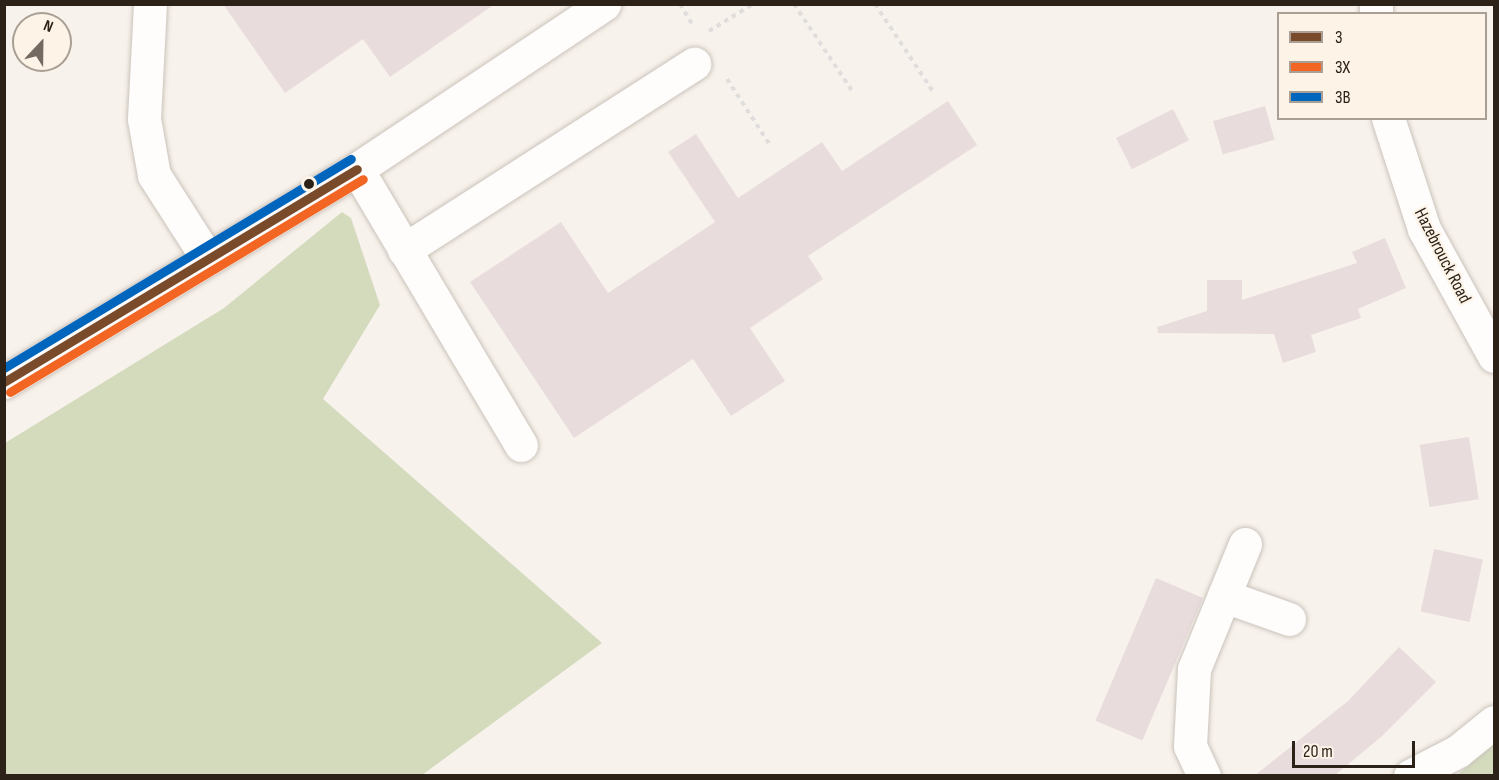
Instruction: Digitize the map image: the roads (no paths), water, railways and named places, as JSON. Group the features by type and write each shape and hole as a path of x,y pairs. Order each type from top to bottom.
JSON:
{"street":[{"path":"150,4 144,119 154,175 207,258"},
{"path":"4,382 357,169 604,4"},
{"path":"404,250 697,50"},
{"name":"Hazebrouck Road","path":"1389,120 1424,229 1494,356"},
{"path":"357,169 521,445"},
{"path":"1204,776 1190,746 1189,714 1194,669 1245,544"},
{"path":"1224,596 1289,619"},
{"path":"1410,776 1458,751 1494,722"}]}
